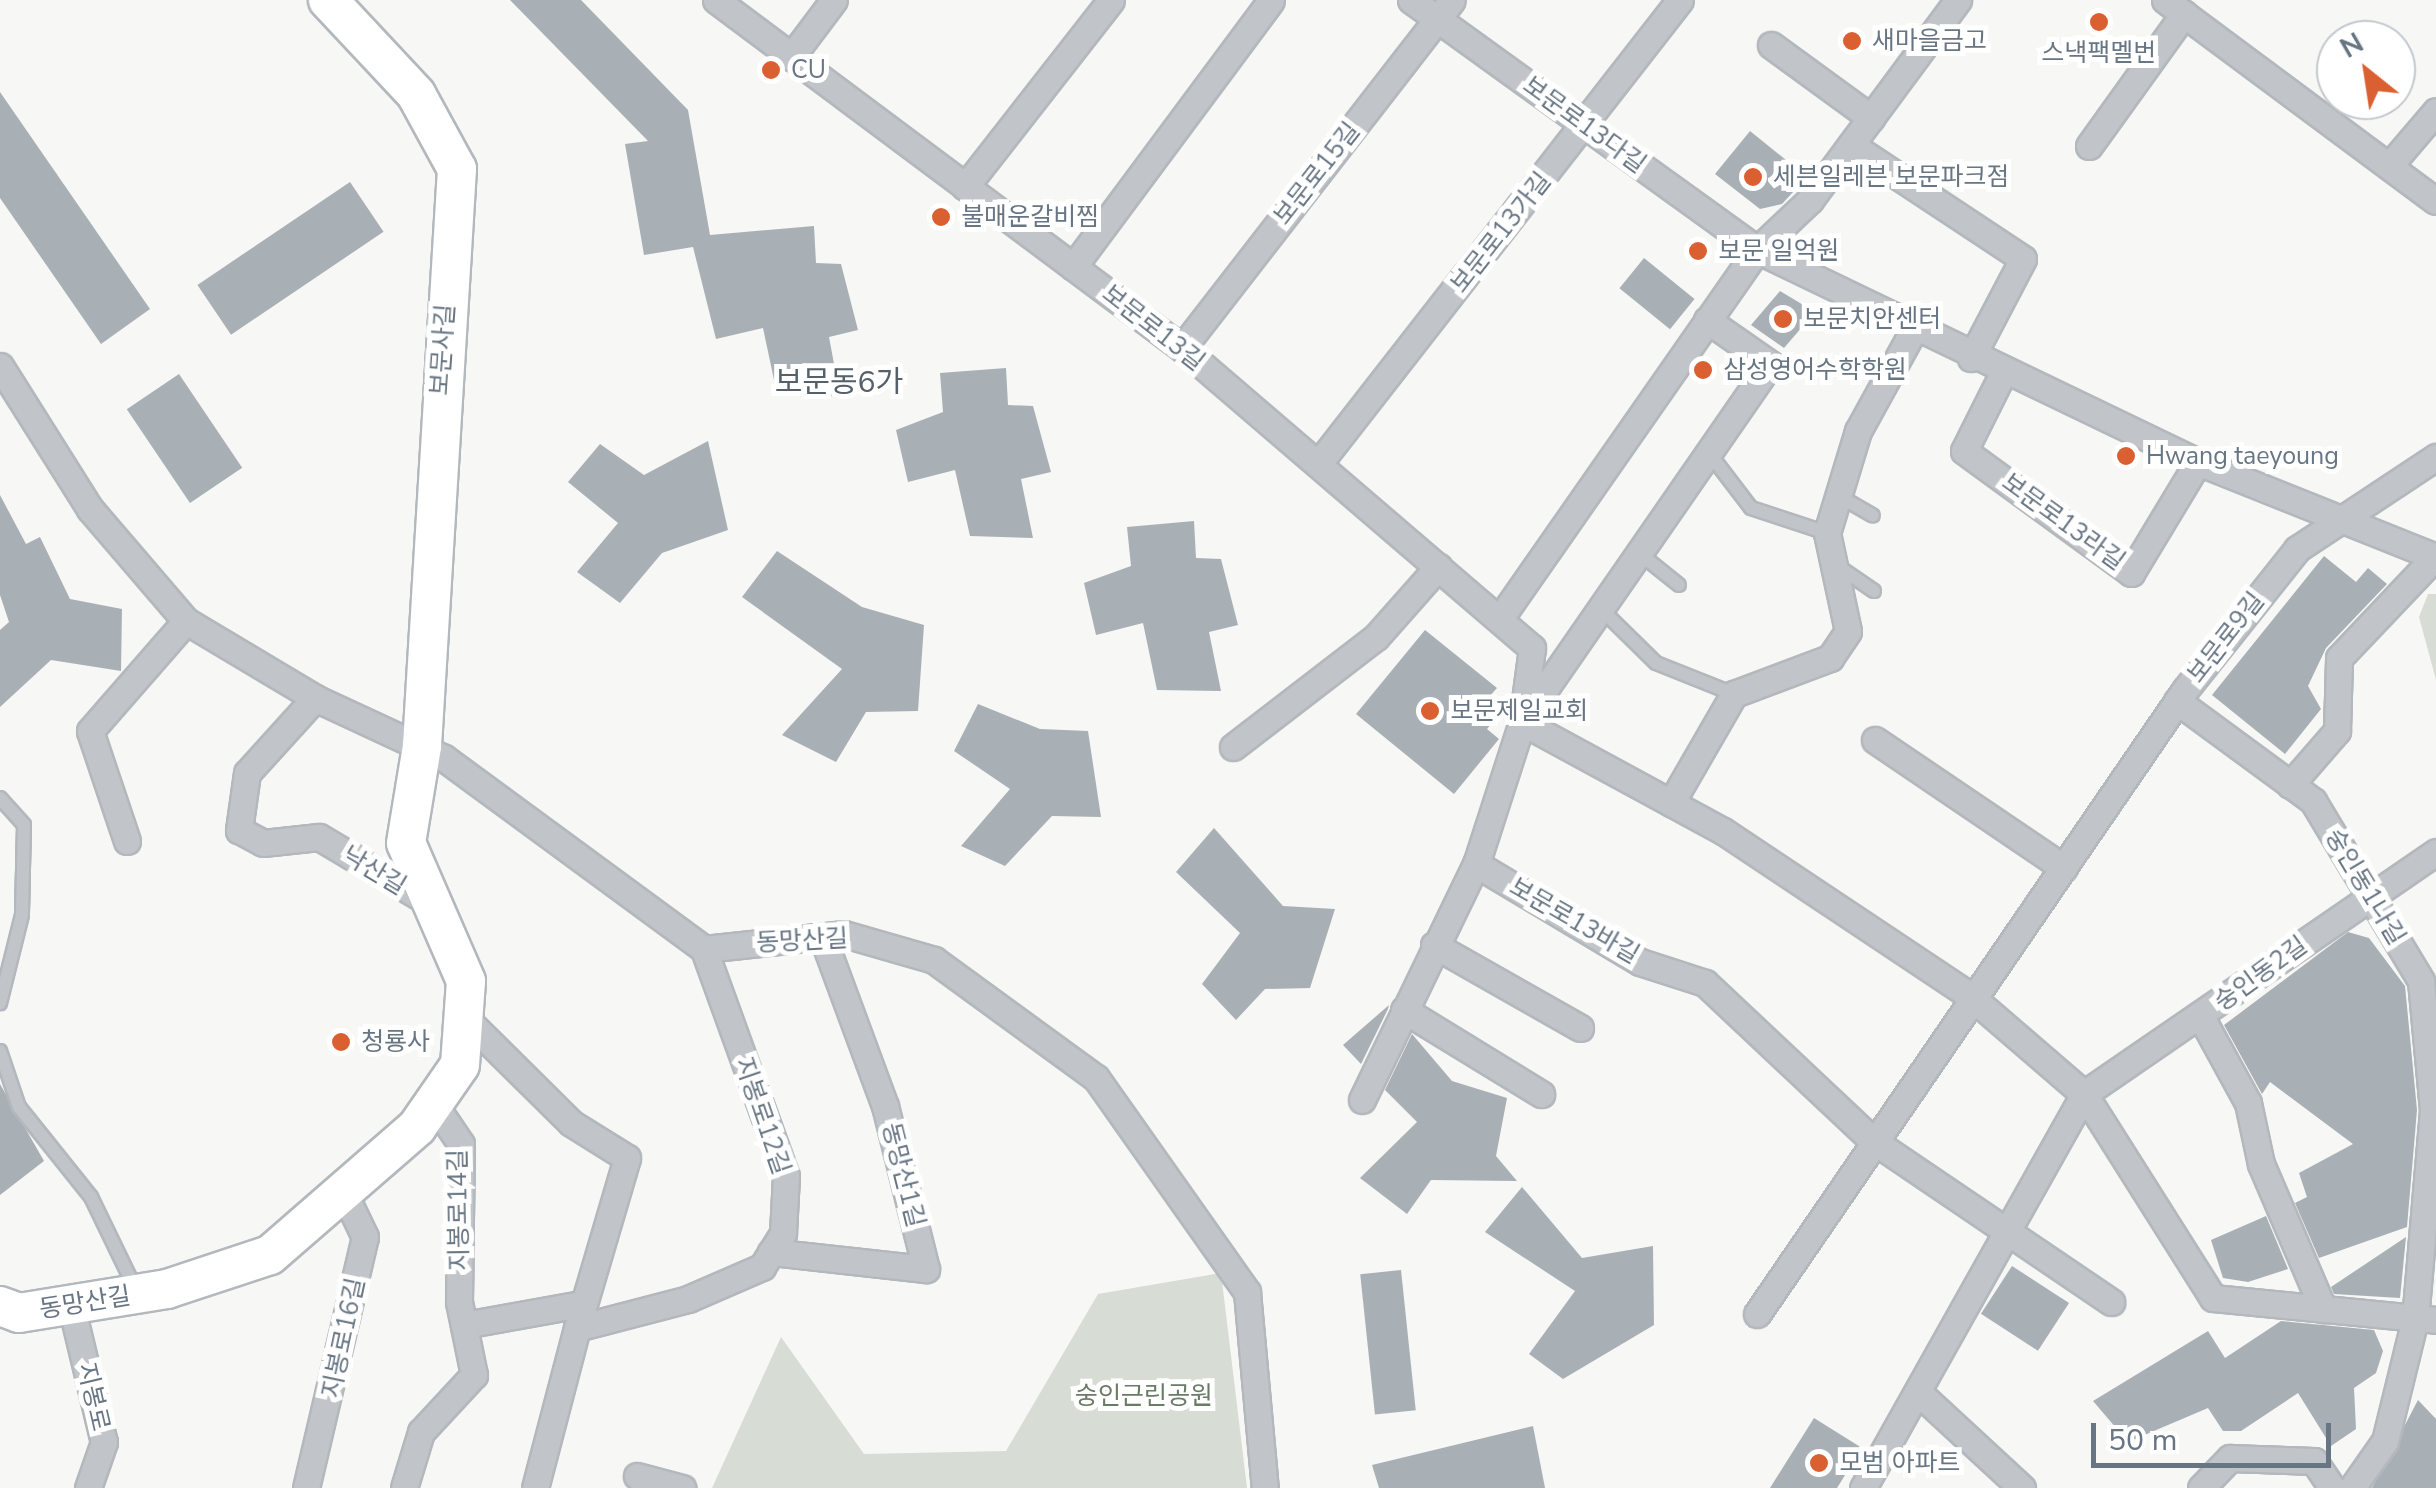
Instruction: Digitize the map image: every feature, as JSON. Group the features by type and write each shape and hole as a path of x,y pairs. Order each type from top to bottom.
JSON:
{"street":[{"name":"보문사길","path":"328,0 416,94 457,168 422,746"},
{"name":"보문로13길","path":"716,0 1182,348 1501,617 1532,648 1522,722 1476,864"},
{"path":"791,57 834,0"},
{"path":"965,187 1111,0"},
{"path":"1073,267 1272,0"},
{"name":"보문로13다길","path":"1411,0 1444,10 1585,125 1757,250"},
{"name":"보문로13가길","path":"1320,464 1680,0"},
{"path":"1501,617 1757,250 1851,145 1958,0"},
{"path":"2088,146 2175,7 2436,202"},
{"name":"보문로15길","path":"1182,348 1444,10"},
{"path":"1771,44 1870,118"},
{"path":"2389,166 2436,111"},
{"path":"1851,145 2023,259 1971,358"},
{"path":"1757,250 1971,358 2198,462 2436,557 2339,658 2337,731 2290,785"},
{"name":"보문로13길","path":"1522,722 1770,364 1706,320"},
{"path":"1671,803 1734,694 1830,658 1848,631 1826,534 1858,432 1914,330"},
{"path":"0,366 90,510 186,621 315,698 422,746 704,949"},
{"name":"보문로13라길","path":"2004,371 1964,451 2131,573 2198,462"},
{"name":"보문로9길","path":"1757,1314 1970,996 2064,868 2177,702 2297,548 2335,519 2436,456"},
{"path":"1233,746 1376,637 1438,567"},
{"path":"128,841 90,731 186,621"},
{"name":"낙산길","path":"315,698 248,773 239,830 263,844 320,837 432,904"},
{"name":"숭인동1나길","path":"2177,702 2312,801 2421,981 2433,1110 2425,1320 2385,1440 2352,1488"},
{"path":"1522,722 1671,803 1970,996 2084,1094 2213,1298 2425,1320"},
{"path":"1875,740 2064,868"},
{"name":"동망산길","path":"0,1306 19,1314 138,1294 270,1255 434,1104 460,1065 467,1020 466,981 406,843 422,746"},
{"name":"숭인동2길","path":"1864,1488 1920,1394 2084,1094 2436,852"},
{"path":"1362,1100 1476,864"},
{"name":"보문로13바길","path":"1476,864 1640,962 1705,983 1872,1140"},
{"name":"동망산길","path":"704,949 844,934 934,960 1096,1078 1247,1292 1264,1488"},
{"name":"동망산1길","path":"771,1252 926,1269 885,1106 822,936"},
{"path":"1434,945 1580,1028"},
{"name":"지봉로12길","path":"704,949 786,1176 783,1233 771,1252"},
{"path":"1404,1010 1542,1094"},
{"path":"2201,1017 2248,1102 2261,1164 2323,1309"},
{"path":"467,1020 571,1123 628,1158 579,1316 535,1488"},
{"name":"지봉로14길","path":"404,1488 421,1432 474,1375 464,1324 460,1144 434,1104"},
{"path":"1872,1140 2111,1302"},
{"name":"지봉로16길","path":"306,1488 365,1237 343,1191"},
{"path":"464,1324 579,1316 688,1299 762,1267 771,1252"},
{"name":"지봉로","path":"71,1305 104,1442 88,1488"},
{"path":"1920,1394 2022,1488"},
{"path":"2201,1488 2230,1458 2314,1462 2332,1488"},
{"path":"637,1476 682,1488"}],"lane":[{"path":"1708,453 1751,508 1826,534"},
{"path":"1839,496 1873,516"},
{"path":"1639,553 1679,584"},
{"path":"1834,564 1874,591"},
{"path":"1601,609 1656,663 1734,694"},
{"path":"0,798 24,825 22,915 0,1004"},
{"path":"0,1051 19,1107 91,1197 138,1294"}],"green space":[{"path":"2428,594 2436,594 2436,680 2419,617"},
{"name":"숭인근린공원","path":"1221,1273 1247,1488 712,1488 781,1337 864,1454 1006,1451 1098,1294"}],"building":[{"path":"510,0 581,0 688,110 710,235 814,226 816,263 841,264 858,330 829,337 840,396 777,394 763,328 716,339 693,247 644,255 625,144 648,141"},
{"path":"0,92 150,309 101,344 0,198"},
{"path":"1750,131 1807,177 1782,204 1760,209 1715,174"},
{"path":"350,182 384,232 231,335 197,285"},
{"path":"1644,258 1695,299 1670,329 1619,288"},
{"name":"보문치안센터","path":"1780,291 1815,312 1784,348 1751,325"},
{"path":"1006,368 1008,405 1033,406 1051,472 1021,479 1033,538 970,536 955,470 908,482 896,430 943,412 940,373"},
{"path":"179,374 242,468 190,503 127,409"},
{"path":"708,441 728,530 662,553 620,603 577,572 618,523 568,482 600,444 644,475"},
{"path":"0,495 26,544 40,537 70,599 122,609 121,671 51,660 0,707 0,630 9,622 0,595"},
{"path":"1194,521 1196,558 1221,559 1238,625 1209,632 1221,691 1157,690 1143,623 1096,635 1084,583 1131,566 1127,527"},
{"path":"777,551 862,607 924,625 918,711 866,712 836,762 782,735 842,669 742,597"},
{"path":"2324,556 2356,582 2368,568 2387,584 2326,648 2308,686 2321,709 2285,754 2212,695"},
{"name":"보문제일교회","path":"1425,630 1497,688 1489,697 1503,709 1487,729 1499,739 1454,794 1356,714"},
{"path":"978,704 1040,729 1088,731 1101,817 1052,816 1005,866 961,846 1010,789 954,751"},
{"path":"1214,828 1283,906 1335,909 1310,988 1265,989 1236,1020 1202,984 1240,933 1176,872"},
{"path":"2348,932 2369,938 2405,986 2417,1110 2407,1227 2319,1258 2295,1203 2307,1197 2299,1173 2353,1144 2270,1082 2262,1094 2224,1025"},
{"path":"1389,1005 1388,1009 1361,1064 1343,1045"},
{"path":"1412,1034 1452,1081 1507,1098 1496,1156 1517,1181 1431,1180 1407,1214 1360,1178 1417,1122 1385,1090"},
{"path":"0,1084 44,1161 0,1195"},
{"path":"1522,1187 1582,1258 1653,1246 1654,1325 1563,1379 1529,1354 1575,1291 1485,1232"},
{"path":"2266,1216 2288,1269 2248,1282 2223,1278 2211,1240"},
{"path":"2406,1237 2400,1298 2334,1294 2331,1287"},
{"path":"2012,1266 2069,1303 2038,1351 1981,1314"},
{"path":"1401,1270 1416,1410 1375,1415 1360,1274"},
{"path":"2281,1321 2374,1330 2383,1351 2376,1373 2354,1388 2356,1429 2331,1446 2298,1393 2241,1431 2223,1431 2208,1408 2128,1442 2093,1401 2208,1331 2225,1358"},
{"path":"2418,1400 2436,1419 2436,1488 2372,1488"},
{"name":"모범 아파트","path":"1814,1418 1862,1448 1837,1488 1770,1488"},
{"path":"1533,1426 1545,1488 1379,1488 1372,1465"}],"place":[{"name":"스낵팩멜번","path":"2099,22"},
{"name":"새마을금고","path":"1852,41"},
{"name":"CU","path":"771,70"},
{"name":"세븐일레븐 보문파크점","path":"1753,177"},
{"name":"불매운갈비찜","path":"941,217"},
{"name":"보문 일억원","path":"1698,251"},
{"name":"보문치안센터","path":"1783,319"},
{"name":"삼성영어수학학원","path":"1703,370"},
{"name":"Hwang taeyoung","path":"2126,456"},
{"name":"보문제일교회","path":"1430,711"},
{"name":"청룡사","path":"341,1042"},
{"name":"모범 아파트","path":"1819,1463"}],"district":[{"name":"보문동6가","path":"839,383"}]}
